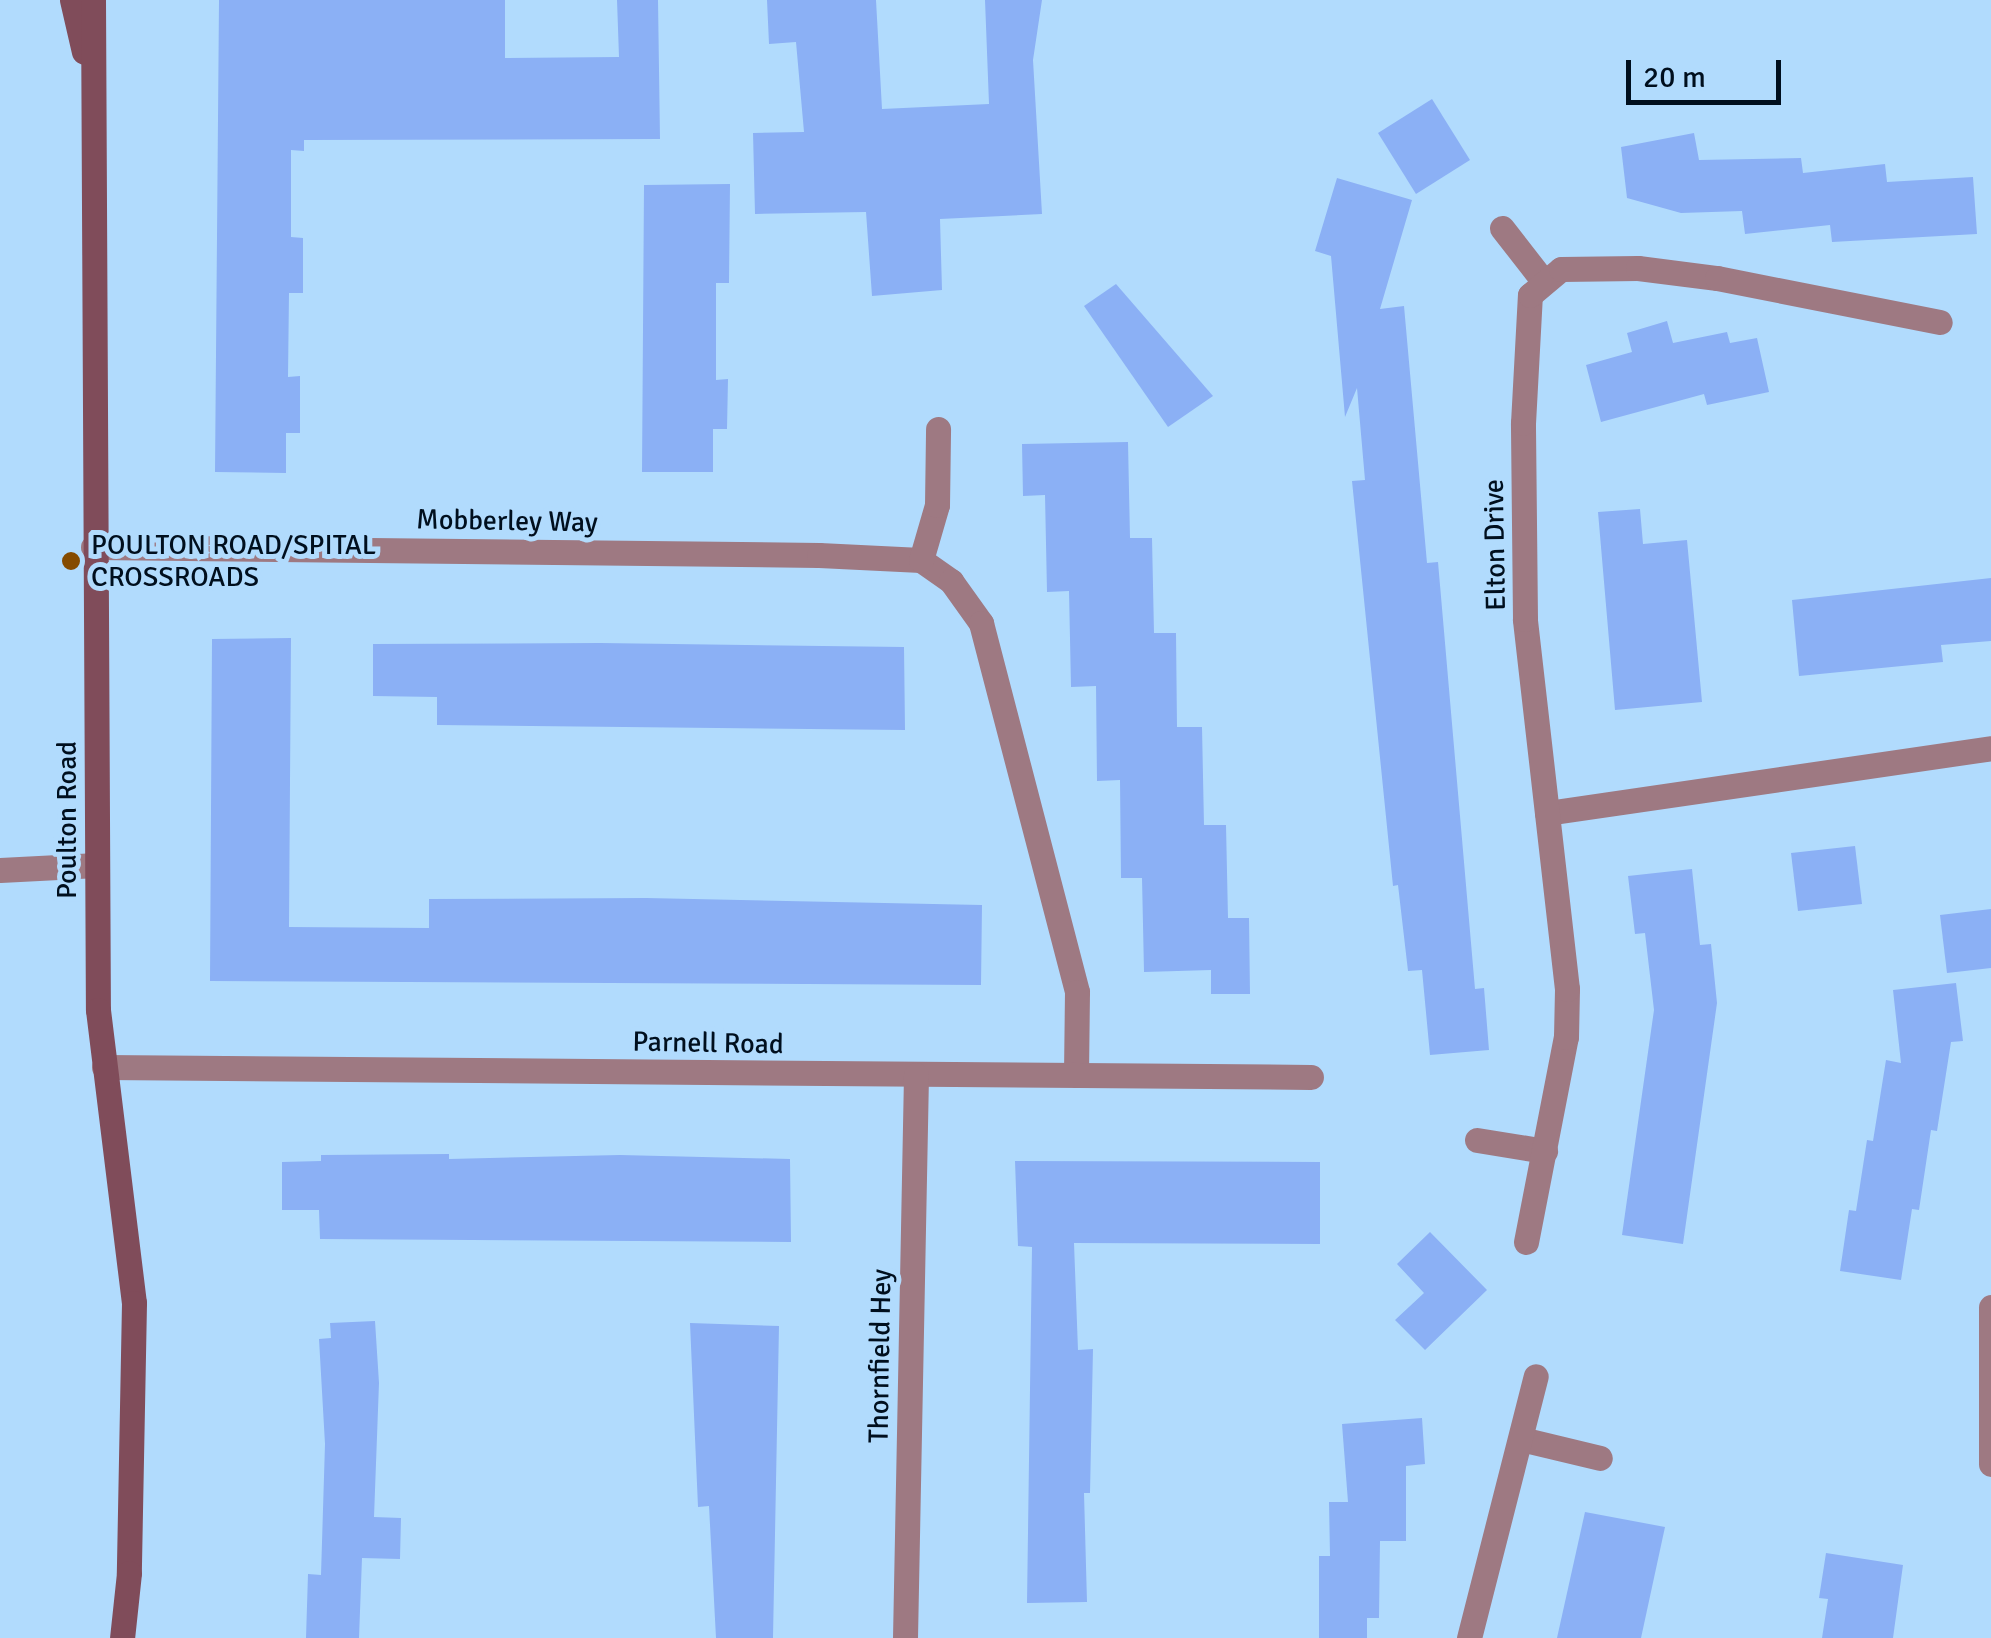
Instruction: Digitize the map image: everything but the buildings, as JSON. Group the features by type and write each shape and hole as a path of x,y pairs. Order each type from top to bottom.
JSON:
{"street":[{"path":"72,0 95,101"},
{"name":"Poulton Road","path":"94,0 93,547 98,1010 134,1303 129,1573 122,1638"},
{"path":"1502,228 1544,282 1561,269 1638,268 1717,278 1940,322"},
{"name":"Elton Drive","path":"1526,1242 1566,1038 1567,989 1525,620 1523,424 1530,294 1544,282"},
{"path":"938,429 937,505 921,560 951,581 981,623 1077,992 1076,1075"},
{"name":"Mobberley Way","path":"93,547 819,555 921,560"},
{"path":"1547,813 1991,748"},
{"path":"0,870 97,865"},
{"name":"Parnell Road","path":"104,1067 1311,1077"},
{"name":"Thornfield Hey","path":"905,1638 916,1074"},
{"path":"1477,1140 1546,1151"},
{"path":"1991,1307 1991,1464"},
{"path":"1469,1638 1536,1376"},
{"path":"1521,1439 1600,1458"}],"place":[{"name":"POULTON ROAD/SPITAL CROSSROADS","path":"71,561"}]}
